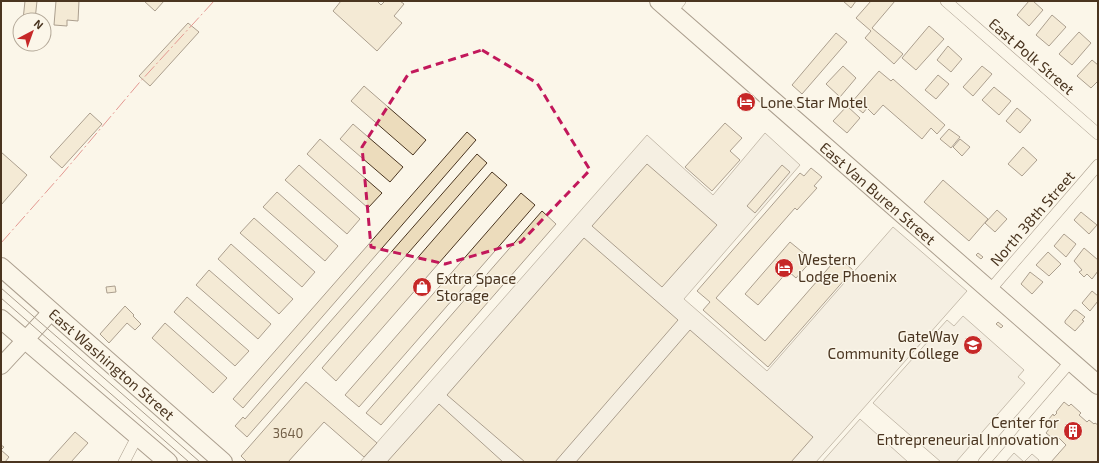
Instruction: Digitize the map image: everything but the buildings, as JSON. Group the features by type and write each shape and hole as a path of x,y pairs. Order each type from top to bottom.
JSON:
{"main road":[{"name":"East Van Buren Street","path":"670,5 990,290 1098,384"},
{"name":"East Washington Street","path":"1,267 223,462"},
{"path":"1,319 168,462"}],"street":[{"name":"East Polk Street","path":"946,1 1098,134"},
{"name":"North 38th Street","path":"990,290 1098,166"},
{"path":"1,366 52,311"},
{"path":"984,462 1071,361"},
{"path":"124,462 138,435"}],"highlighted area":[{"path":"482,50 537,83 590,170 521,242 445,264 371,247 362,147 409,73"}],"shaded area":[{"path":"765,133 800,165 684,299 767,371 893,227 967,291 816,462 360,462 647,135 713,195"},
{"path":"963,316 1024,370 1018,377 1025,383 956,462 941,462 873,403 947,320 954,326"},
{"path":"860,419 908,462 822,462"},
{"path":"1014,453 1024,462 1006,462"},
{"path":"1032,454 1039,460 1038,462 1024,462"}],"tram line":[{"path":"1,288 200,462"},
{"path":"1,298 189,462"}],"power":[{"path":"1,243 63,173 139,83 214,1"}],"place":[{"name":"Lone Star Motel","path":"746,102"},
{"name":"Western Lodge Phoenix","path":"784,268"},
{"name":"Extra Space Storage","path":"422,287"},
{"name":"GateWay Community College","path":"973,345"},
{"name":"Center for Entrepreneurial Innovation","path":"1073,431"}]}
